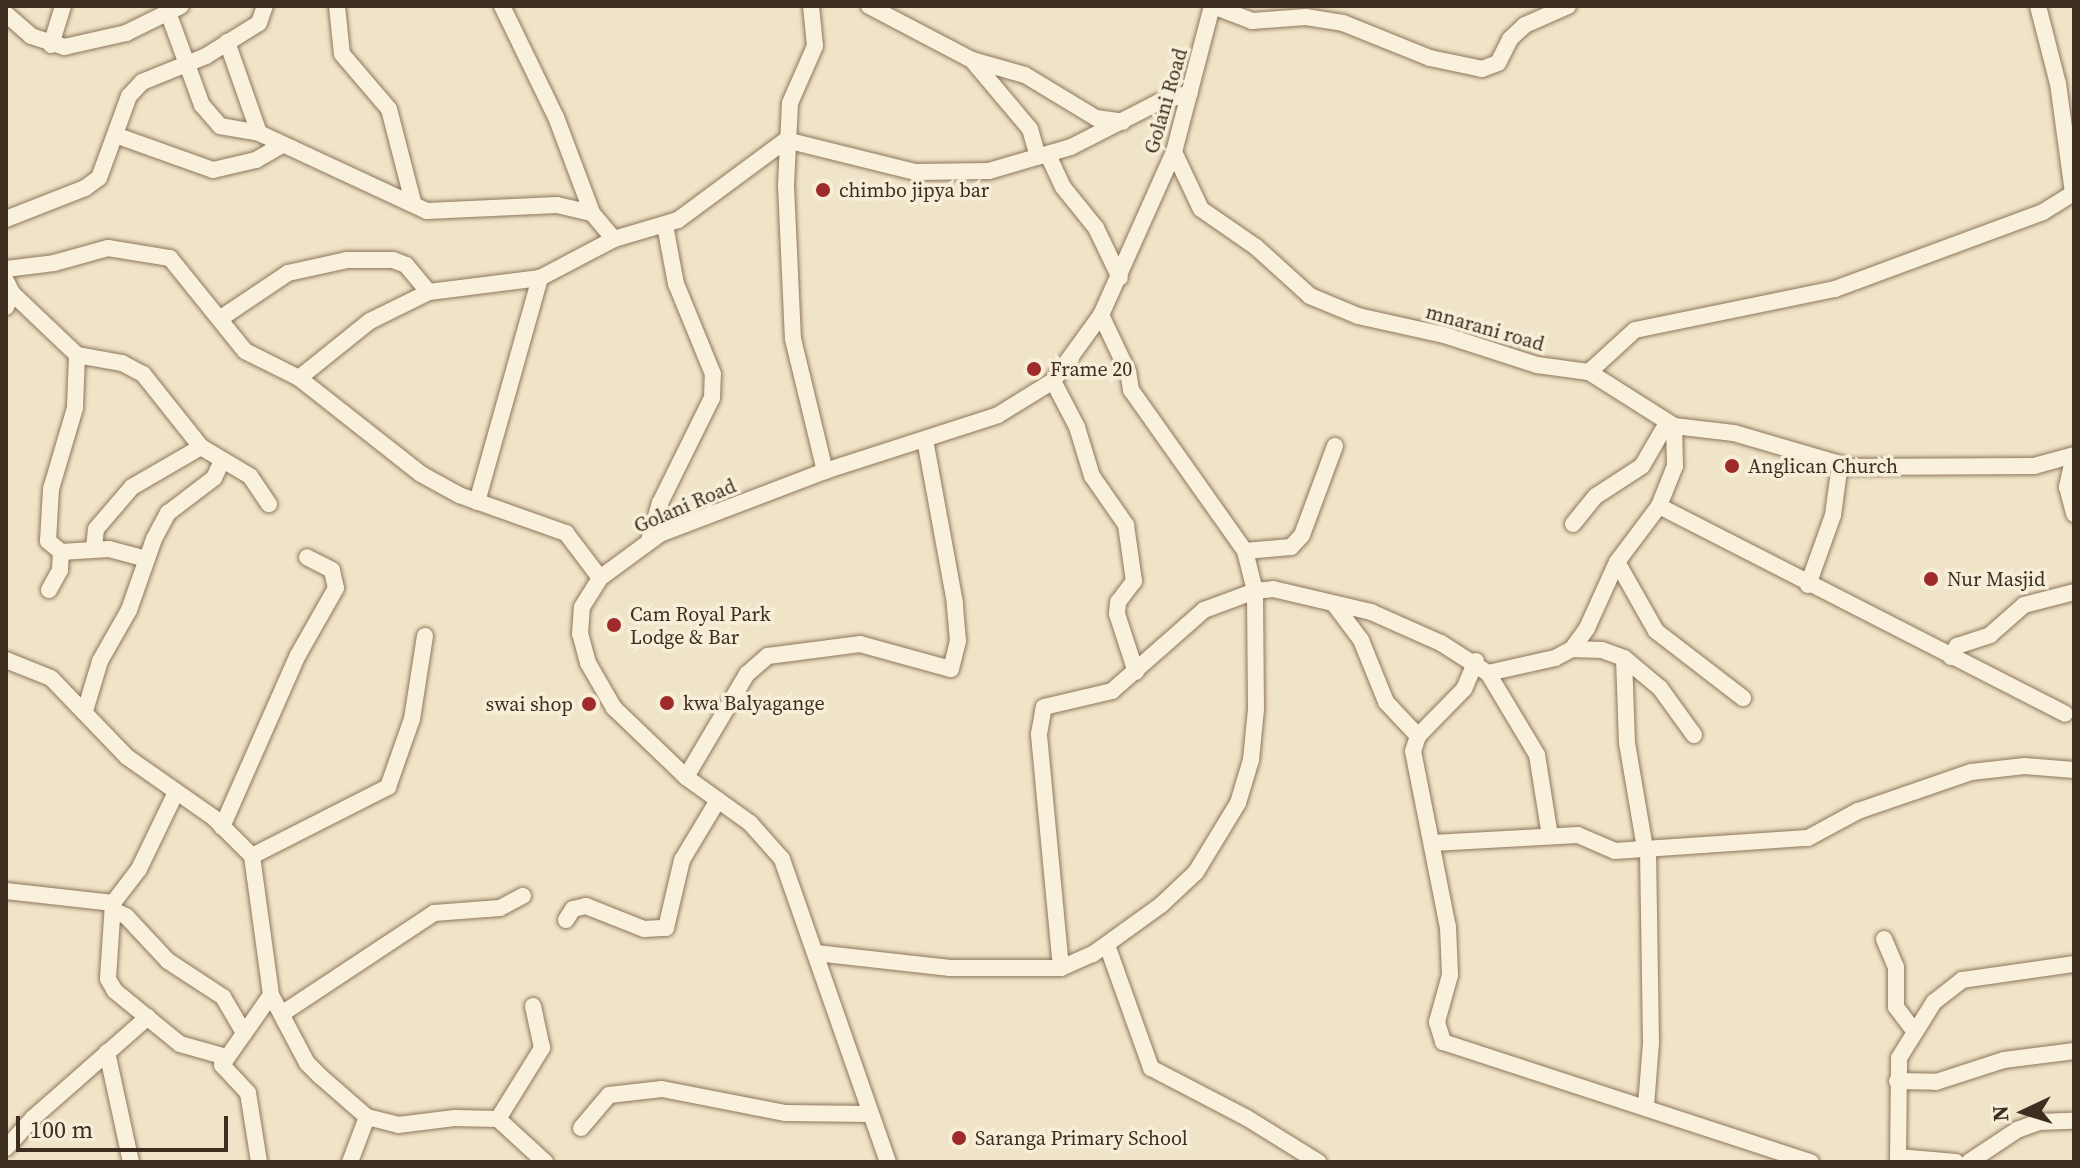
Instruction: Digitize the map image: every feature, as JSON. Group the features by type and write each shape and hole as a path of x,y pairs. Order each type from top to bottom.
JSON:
{"street":[{"path":"51,45 63,6"},
{"path":"6,219 85,188 99,178 118,136 129,96 142,82 187,64 259,23 265,6"},
{"path":"337,6 342,54 389,109 413,202"},
{"path":"502,6 556,117 592,213 614,239"},
{"path":"811,6 815,46 796,85 786,140 793,339 825,471"},
{"path":"869,6 972,60 1025,75 1096,118 1126,122"},
{"path":"1213,6 1252,21 1306,17 1343,23 1430,58 1482,69 1498,63 1510,39 1525,25 1568,6"},
{"name":"Golani Road","path":"888,1162 782,859 750,823 686,777 614,708 588,663 580,634 582,607 600,578 649,541 825,471 998,415 1053,381 1101,315 1174,152 1213,6"},
{"path":"1589,372 1635,330 1835,289 2043,212 2073,192 2063,110 2038,6"},
{"path":"6,14 51,45 80,45 175,11 187,64 213,122 259,133 280,146 413,202 427,211 538,204 592,213"},
{"path":"227,42 259,133"},
{"path":"972,60 1030,129 1063,187 1096,228 1120,278"},
{"path":"786,140 872,165 947,174 989,171 1043,156 1126,122 1159,102 1190,93"},
{"path":"118,136 213,170 256,160 280,146"},
{"path":"299,378 370,321 429,292 540,278 614,239 665,225 786,140"},
{"name":"mnarani road","path":"1174,152 1201,209 1256,247 1310,296 1358,316 1444,335 1537,365 1589,372 1671,425 1734,433 1840,464 2034,466 2074,455"},
{"path":"649,541 660,503 712,398 713,374 676,284 665,225"},
{"path":"6,269 54,263 108,248 138,250 178,264 245,351 299,378 414,469 477,502 566,533 600,578"},
{"path":"221,318 288,273 347,260 393,260 406,265 429,292"},
{"path":"477,502 540,278"},
{"path":"8,294 77,355 122,363 143,374 201,447 250,476 269,504"},
{"path":"816,953 950,968 1061,968 1107,945 1196,872 1238,803 1251,760 1256,709 1255,591 1245,551 1131,390 1128,372 1101,315"},
{"path":"77,355 75,408 51,489 47,527 51,547 61,552 94,548 147,559"},
{"path":"1053,381 1077,427 1092,476 1126,525 1134,581 1118,602 1117,614 1124,648 1136,672"},
{"path":"1572,649 1617,562 1659,506 1675,466 1671,425"},
{"path":"1573,524 1596,496 1642,466 1671,425"},
{"path":"686,777 747,674 768,656 860,644 951,669 958,641 955,603 925,440"},
{"path":"1245,551 1291,547 1302,535 1335,446"},
{"path":"94,548 96,529 132,487 201,447"},
{"path":"2074,455 2067,487 2074,514"},
{"path":"85,711 100,661 129,610 168,513 202,489 222,461"},
{"path":"1808,585 1833,515 1840,464"},
{"path":"1659,506 2065,714"},
{"path":"49,590 60,570 61,552"},
{"path":"222,827 298,655 336,588 326,564 307,557"},
{"path":"1617,562 1656,631 1743,698"},
{"path":"1061,968 1039,714 1058,702 1112,691 1204,610 1255,591 1273,589 1400,624 1482,667 1537,755 1550,836"},
{"path":"1951,657 1957,646 1990,635 2024,605 2074,592"},
{"path":"1334,604 1361,640 1386,702 1418,736"},
{"path":"252,856 388,787 412,719 425,636"},
{"path":"1694,735 1660,688 1624,658 1602,650 1572,649 1555,658 1482,667 1418,736 1413,751 1433,843 1448,939 1450,975 1437,1022 1443,1042 1811,1162"},
{"path":"1624,658 1627,743 1646,848 1651,1042 1646,1106"},
{"path":"6,660 51,678 127,757 222,827 252,856 271,995 307,1063 367,1117 398,1125 498,1119 545,1162"},
{"path":"1433,843 1578,835 1615,851 1808,838 1858,811 1971,772 2025,766 2074,770"},
{"path":"176,792 139,869 113,906 108,979 115,991 180,1044 222,1065 248,1093 259,1162"},
{"path":"566,920 573,909 586,906 644,929 666,928 682,860 718,800"},
{"path":"6,891 113,906 168,961 223,997 244,1033"},
{"path":"283,1013 434,913 500,908 523,896"},
{"path":"1884,939 1896,967 1896,1007 1915,1032"},
{"path":"1107,945 1151,1068 1247,1118 1318,1162"},
{"path":"1956,1162 1898,1160 1899,1058 1934,1002 1962,980 2074,964"},
{"path":"222,1065 271,995"},
{"path":"498,1119 542,1048 533,1006"},
{"path":"6,1148 148,1017"},
{"path":"1897,1081 1936,1082 2004,1060 2074,1051"},
{"path":"107,1052 131,1162"},
{"path":"581,1128 609,1095 662,1089 786,1113 869,1114"},
{"path":"350,1162 367,1117"},
{"path":"1969,1162 2017,1130 2039,1122 2072,1121"}],"place":[{"name":"chimbo jipya bar","path":"823,190"},
{"name":"Frame 20","path":"1034,369"},
{"name":"Anglican Church","path":"1732,466"},
{"name":"Nur Masjid","path":"1931,579"},
{"name":"Cam Royal Park Lodge & Bar","path":"614,625"},
{"name":"kwa Balyagange","path":"667,703"},
{"name":"swai shop","path":"589,704"},
{"name":"Saranga Primary School","path":"959,1138"}]}
